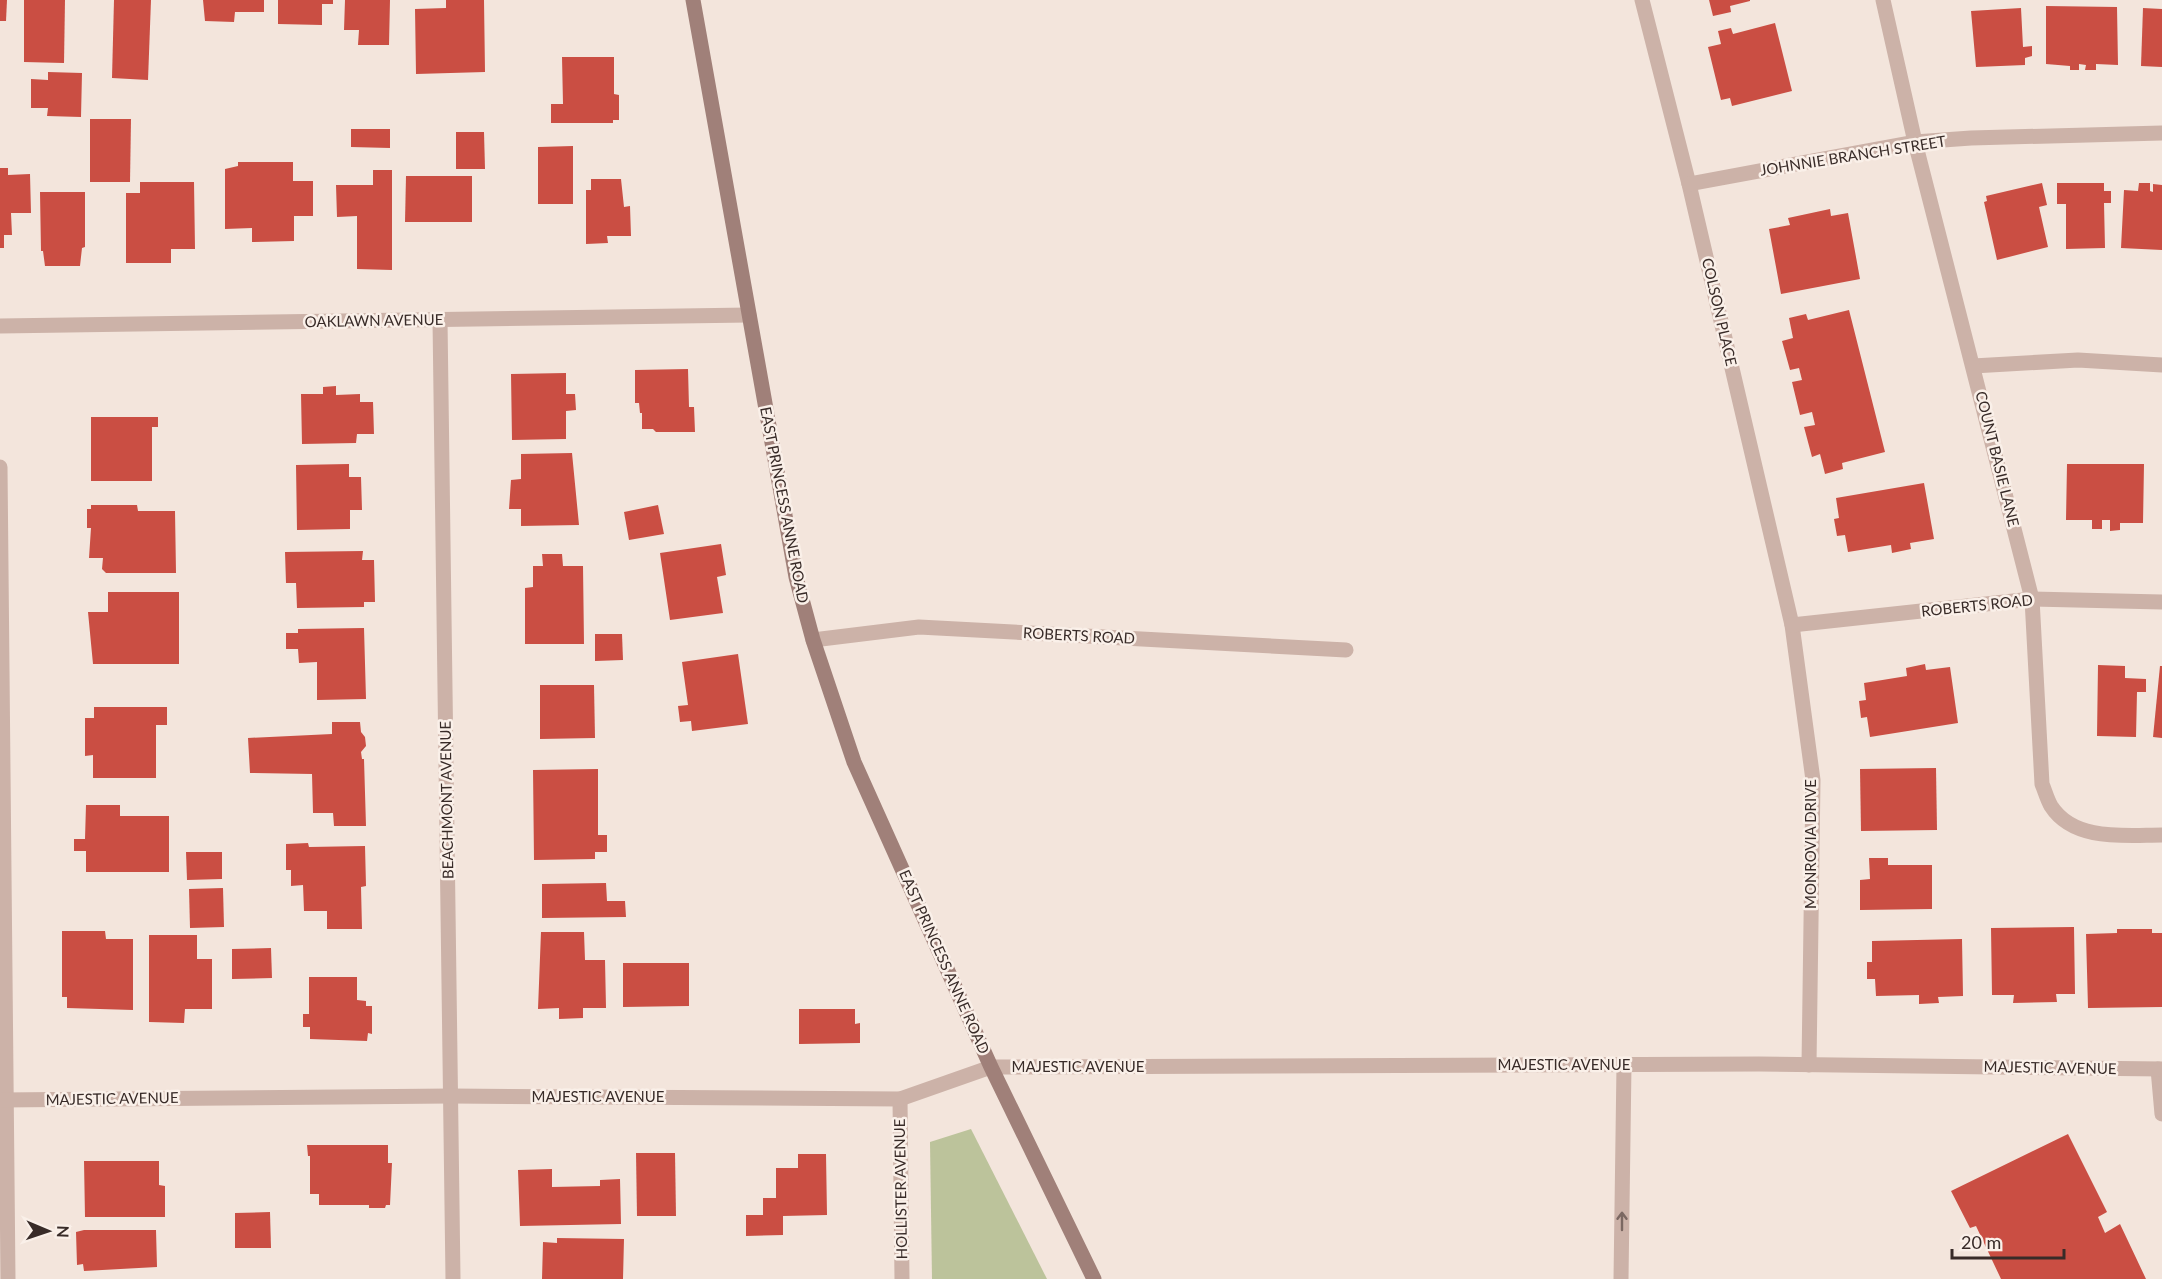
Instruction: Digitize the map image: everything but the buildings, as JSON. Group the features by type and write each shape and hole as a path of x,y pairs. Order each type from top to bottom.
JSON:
{"main road":[{"name":"EAST PRINCESS ANNE ROAD","path":"693,0 795,577 813,640 854,762 991,1067 1094,1279"}],"street":[{"name":"COLSON PLACE","path":"1642,0 1689,184 1792,625"},
{"name":"COUNT BASIE LANE","path":"1882,0 1915,142 2032,599 2042,784 2052,807 2072,824 2098,834 2162,835"},
{"name":"JOHNNIE BRANCH STREET","path":"1689,184 1915,142 1971,138 2162,133"},
{"name":"OAKLAWN AVENUE","path":"0,326 749,315"},
{"name":"BEACHMONT AVENUE","path":"440,320 453,1279"},
{"path":"1973,366 2078,360 2162,365"},
{"path":"0,467 3,1100 8,1279"},
{"name":"ROBERTS ROAD","path":"1792,625 2032,599 2162,602"},
{"name":"MONROVIA DRIVE","path":"1792,625 1813,780 1809,1065"},
{"name":"ROBERTS ROAD","path":"813,640 919,627 1346,650"},
{"path":"1621,1279 1624,1065"},
{"name":"MAJESTIC AVENUE","path":"3,1100 451,1096 900,1100 991,1067 1809,1065 2160,1069"},
{"path":"2160,1069 2162,1114"},
{"name":"HOLLISTER AVENUE","path":"900,1100 902,1279"}],"green space":[{"path":"971,1129 1047,1279 932,1279 930,1142"}]}
